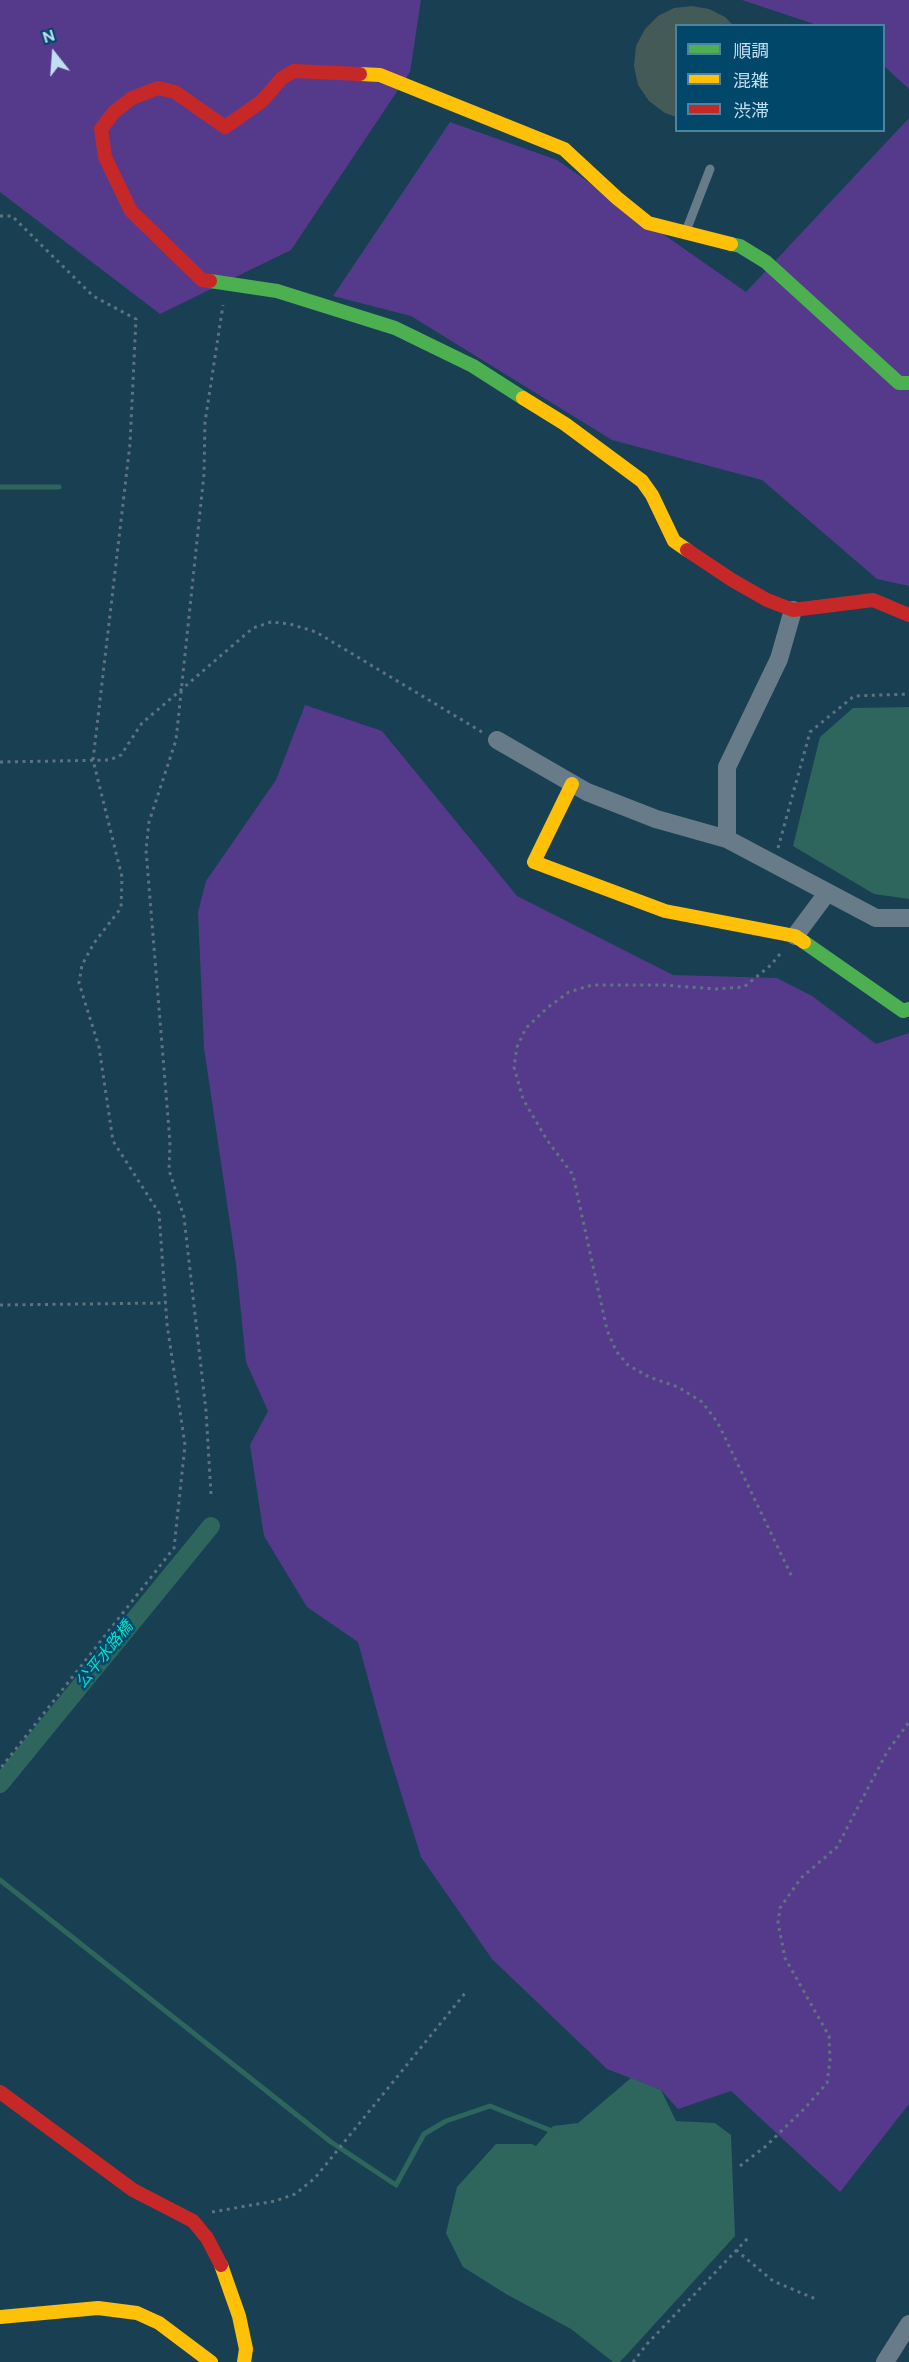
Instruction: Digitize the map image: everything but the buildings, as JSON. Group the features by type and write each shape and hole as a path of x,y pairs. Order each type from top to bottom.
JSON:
{"street":[{"path":"909,383 899,382 766,262 740,246 648,223 564,149 380,75 294,71 282,78 262,101 225,127 175,92 158,88 132,98 114,112 100,129 105,158 131,211 202,280 277,291 395,328 473,366 565,424 642,481 652,495 675,541 732,580 767,600 793,610 873,600 909,615"},
{"path":"727,839 727,767 779,659 793,610"},
{"path":"497,740 572,784 656,819 727,839 876,918 909,918"},
{"path":"572,784 534,862 665,911 795,936 903,1011 909,1009"},
{"path":"795,936 827,892"},
{"path":"0,2092 133,2190 193,2221 217,2255 239,2316 246,2349 244,2362"},
{"path":"0,2317 98,2308 137,2313 159,2323 211,2362"},
{"path":"885,2362 909,2324"}],"lane":[{"path":"686,232 710,169"}],"path":[{"path":"0,216 12,216 93,296 136,319 130,444 93,760 122,877 121,908 94,943 82,965 80,983 99,1047 113,1141 159,1213 165,1303 185,1445 174,1548 0,1769"},
{"path":"211,1494 206,1411 183,1218 169,1170 170,1143 146,850 149,822 176,740 204,474 205,422 226,283"},
{"path":"0,762 110,760 121,755 142,723 253,628 271,622 290,624 316,632 497,740"},
{"path":"773,864 810,732 854,696 909,694"},
{"path":"794,1579 718,1423 702,1402 678,1387 628,1365 616,1351 607,1330 573,1175 547,1140 523,1099 514,1067 517,1047 526,1028 547,1008 569,992 601,985 662,985 716,989 744,987 771,965 795,936"},
{"path":"0,1305 165,1303"},
{"path":"740,2166 766,2146 827,2083 830,2061 829,2036 785,1958 778,1923 780,1908 801,1878 837,1847 887,1752 909,1722"},
{"path":"183,2216 275,2201 295,2194 308,2184 466,1992"},
{"path":"633,2362 749,2237"},
{"path":"736,2250 773,2281 818,2300"}],"shaded area":[{"path":"0,0 421,0 410,72 291,250 160,314 0,192"},
{"path":"742,0 909,0 909,89 885,67 885,24 814,24"},
{"path":"909,118 909,586 877,579 762,480 612,440 411,316 333,296 450,122 557,160 746,292"},
{"path":"305,705 382,731 517,896 673,975 777,978 812,996 876,1044 909,1033 909,2104 840,2192 731,2091 678,2109 661,2090 607,2069 492,1959 421,1857 387,1748 358,1642 307,1607 264,1536 250,1445 268,1411 246,1362 236,1264 204,1048 198,912 206,881 276,780"},
{"path":"909,707 909,899 874,894 793,846 820,737 853,708"},
{"path":"631,2078 661,2090 676,2121 715,2123 731,2135 735,2236 620,2362 613,2362 571,2329 506,2294 463,2267 446,2233 457,2187 496,2144 536,2146 553,2126 578,2123"}],"waterway":[{"path":"0,487 59,487"},
{"name":"公平水路橋","path":"0,1784 211,1526"},
{"path":"0,1880 331,2142 396,2185 424,2134 446,2121 490,2106 557,2133"}],"traffic: fast":[{"path":"731,244 740,246 766,262 899,383 909,383"},
{"path":"210,281 277,291 395,328 473,366 523,398"},
{"path":"804,942 903,1011 909,1009"}],"traffic: slow":[{"path":"360,74 380,75 564,149 648,223 731,244"},
{"path":"523,398 565,424 642,481 652,495 674,541 687,550"},
{"path":"572,784 534,862 665,911 795,936 804,942"},
{"path":"221,2265 239,2316 246,2349 244,2362"},
{"path":"0,2317 98,2308 137,2313 159,2323 211,2362"}],"traffic: jam":[{"path":"210,281 202,280 131,211 105,157 101,129 114,112 132,98 158,88 175,92 225,127 262,101 282,78 294,71 360,74"},
{"path":"687,550 767,600 793,610 873,600 909,615"},
{"path":"0,2092 133,2190 193,2221 207,2238 221,2265"}]}
